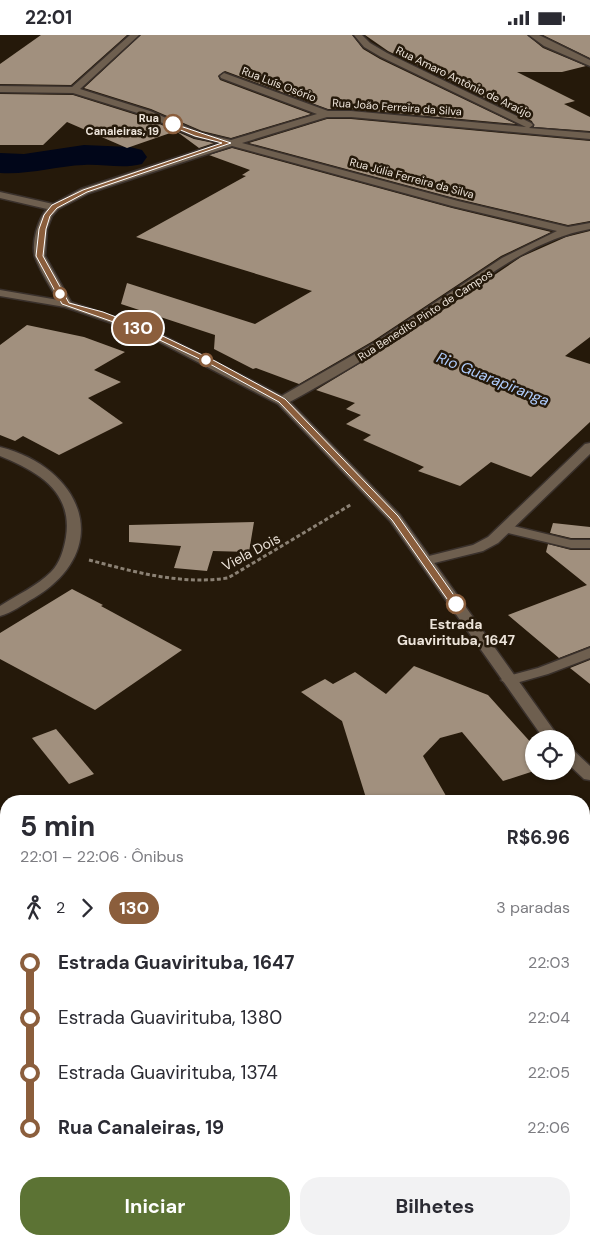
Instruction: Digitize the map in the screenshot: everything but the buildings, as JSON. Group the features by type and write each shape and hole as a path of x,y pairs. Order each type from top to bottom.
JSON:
{"street":[{"path":"74,90 135,35"},
{"name":"Rua Amaro Antônio de Araújo","path":"358,35 367,45 384,55 537,129"},
{"path":"533,35 547,44 590,63"},
{"name":"Rua Luís Osório","path":"224,76 327,114"},
{"name":"Rua Júlia Ferreira da Silva","path":"0,89 74,90 147,113 198,135 274,153 456,204 568,230 590,226"},
{"name":"Rua João Ferreira da Silva","path":"54,207 85,191 228,143 327,114 351,114 537,129 590,136"},
{"path":"0,195 54,207 47,215 42,229 40,256 66,304"},
{"path":"568,230 590,235"},
{"name":"Rua Benedito Pinto de Campos","path":"282,401 347,366 475,281 526,250 568,230"},
{"path":"0,293 66,304 100,314 148,332 212,363 282,401 395,518 545,730"},
{"path":"426,561 478,548 494,540 590,447"},
{"path":"0,451 34,465 59,485 73,508 75,531 69,556 58,573 47,583 0,612"},
{"path":"506,528 571,544 590,544"},
{"path":"509,680 543,671 590,653"},
{"path":"575,761 590,775"}],"path":[{"name":"Viela Dois","path":"69,556 184,582 206,583 228,578 314,529 371,492"}],"waterway":[{"name":"Rio Guarapiranga","path":"0,163 24,164 84,155 130,157"}],"bus line":[{"name":"130","path":"173,124 198,135 228,143 85,191 63,201 47,215 42,229 40,256 66,304 100,314 148,332 246,380 282,401 351,470 395,518 456,604"}],"place":[{"name":"Rua Canaleiras, 19","path":"173,124"},
{"name":"Estrada Guavirituba, 1647","path":"456,604"}]}
